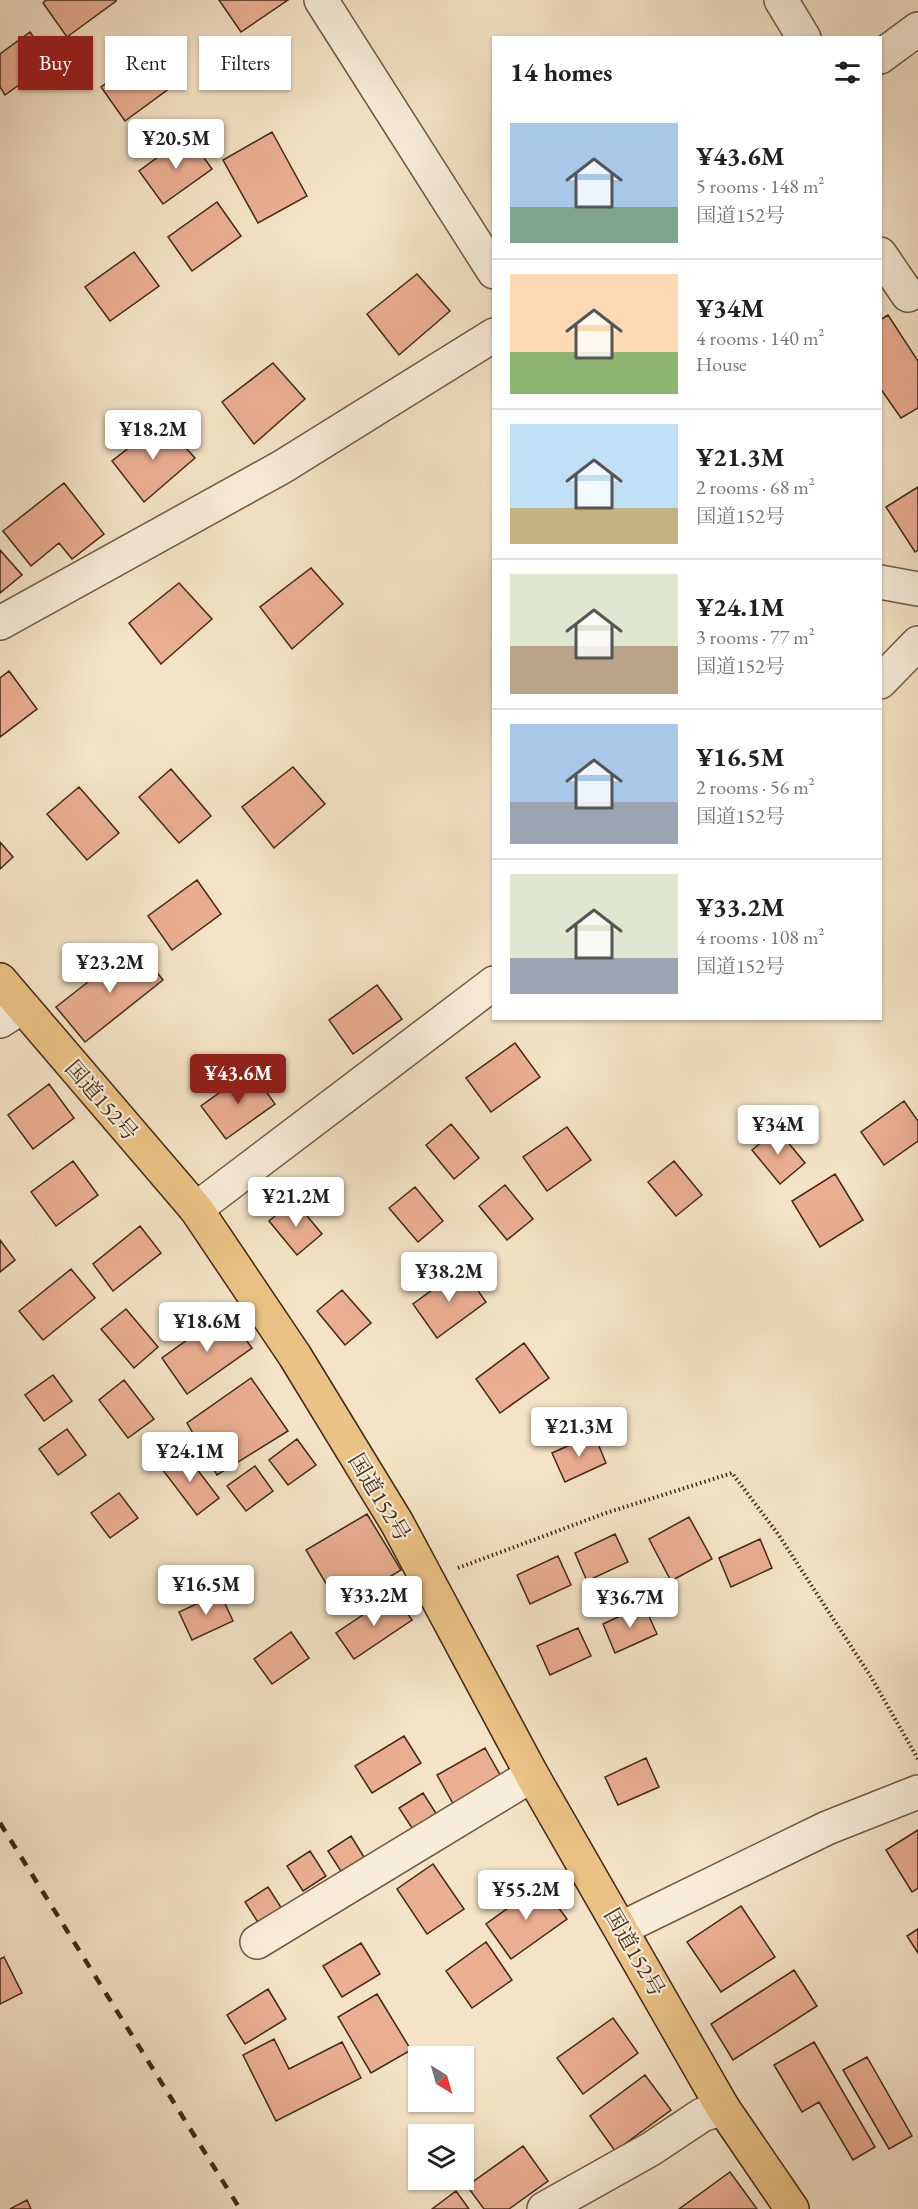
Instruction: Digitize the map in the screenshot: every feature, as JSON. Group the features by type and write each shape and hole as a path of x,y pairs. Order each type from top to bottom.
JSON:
{"highway":[{"name":"国道152号","path":"0,980 11,1014 196,1209 295,1356 397,1524 532,1775 723,2108 792,2209"}],"street":[{"path":"321,0 492,269"},
{"path":"781,0 803,36"},
{"path":"882,56 918,29"},
{"path":"882,257 908,295"},
{"path":"0,622 282,467 492,336"},
{"path":"882,582 918,589"},
{"path":"882,680 918,643"},
{"path":"196,1209 492,985"},
{"path":"257,1942 532,1775"},
{"path":"622,1929 827,1828 918,1792"},
{"path":"544,2209 651,2149 702,2115 723,2108"}],"path":[{"path":"427,1579 606,1513 732,1473 778,1534 871,1677 918,1760"}],"building":[{"path":"46,0 116,0 68,36 43,3"},
{"path":"219,0 288,0 241,32"},
{"path":"18,41 18,86 5,95 0,87 0,54"},
{"path":"105,84 105,90 167,90 125,121 101,87"},
{"path":"272,132 307,196 258,223 223,160"},
{"path":"188,135 212,169 163,204 139,171"},
{"path":"217,202 241,236 192,271 168,237"},
{"path":"134,252 159,286 110,321 85,287"},
{"path":"417,274 450,311 399,355 367,314"},
{"path":"888,315 918,361 918,408 901,418 882,391 882,319"},
{"path":"273,363 305,399 254,444 222,402"},
{"path":"162,422 195,458 144,502 112,461"},
{"path":"64,483 104,534 72,559 59,543 31,566 3,531"},
{"path":"918,487 918,550 915,552 886,507"},
{"path":"0,550 22,575 0,593"},
{"path":"311,568 343,604 292,649 260,607"},
{"path":"179,583 212,619 161,664 129,623"},
{"path":"9,671 37,709 0,737 0,678"},
{"path":"293,767 325,804 274,848 242,807"},
{"path":"171,769 211,816 179,843 139,797"},
{"path":"79,787 119,833 87,860 47,814"},
{"path":"0,842 13,857 0,869"},
{"path":"197,880 221,914 172,950 148,916"},
{"path":"135,945 163,980 85,1042 56,1007"},
{"path":"377,985 402,1019 353,1054 329,1020"},
{"path":"515,1043 540,1077 491,1112 466,1078"},
{"path":"251,1070 275,1104 226,1139 201,1106"},
{"path":"49,1084 74,1118 33,1149 8,1115"},
{"path":"904,1101 918,1121 918,1141 884,1165 861,1132"},
{"path":"451,1124 479,1158 454,1179 426,1145"},
{"path":"567,1127 591,1160 547,1191 523,1157"},
{"path":"777,1129 805,1163 780,1184 752,1150"},
{"path":"73,1161 98,1195 56,1226 31,1192"},
{"path":"674,1161 702,1195 676,1216 648,1182"},
{"path":"835,1174 863,1220 820,1247 792,1201"},
{"path":"505,1185 533,1219 507,1240 479,1206"},
{"path":"415,1187 443,1221 418,1242 389,1208"},
{"path":"294,1200 322,1234 297,1255 269,1221"},
{"path":"140,1226 161,1253 113,1291 93,1264"},
{"path":"0,1240 15,1260 0,1272"},
{"path":"462,1268 486,1302 437,1338 413,1304"},
{"path":"71,1269 95,1298 43,1340 19,1311"},
{"path":"342,1290 371,1323 345,1345 317,1311"},
{"path":"126,1309 158,1347 134,1368 101,1329"},
{"path":"226,1312 252,1348 187,1394 162,1358"},
{"path":"524,1343 549,1378 500,1413 476,1379"},
{"path":"53,1375 72,1401 44,1421 25,1395"},
{"path":"251,1378 288,1431 217,1475 187,1423"},
{"path":"124,1380 154,1419 128,1438 99,1400"},
{"path":"67,1429 86,1455 58,1475 39,1449"},
{"path":"594,1434 606,1463 565,1482 552,1453"},
{"path":"297,1439 316,1465 288,1485 269,1460"},
{"path":"184,1452 219,1498 197,1515 162,1469"},
{"path":"255,1466 273,1491 246,1511 227,1486"},
{"path":"119,1493 138,1518 110,1538 91,1513"},
{"path":"367,1514 401,1570 340,1607 306,1550"},
{"path":"689,1517 712,1559 671,1581 649,1539"},
{"path":"615,1534 628,1562 587,1581 575,1553"},
{"path":"760,1539 772,1568 731,1587 719,1558"},
{"path":"558,1556 571,1585 530,1604 517,1575"},
{"path":"220,1593 233,1621 192,1640 179,1612"},
{"path":"394,1594 412,1620 354,1659 336,1633"},
{"path":"644,1605 657,1634 615,1653 603,1624"},
{"path":"578,1628 591,1656 550,1675 537,1646"},
{"path":"291,1632 309,1658 272,1684 254,1659"},
{"path":"404,1736 421,1763 372,1793 355,1766"},
{"path":"485,1748 503,1780 455,1807 437,1775"},
{"path":"646,1758 659,1787 618,1805 605,1777"},
{"path":"423,1793 439,1818 416,1834 399,1808"},
{"path":"918,1830 918,1888 912,1892 886,1850"},
{"path":"351,1836 367,1862 344,1876 328,1851"},
{"path":"310,1851 326,1876 303,1891 287,1866"},
{"path":"433,1864 464,1909 427,1934 397,1889"},
{"path":"541,1884 567,1919 511,1959 486,1924"},
{"path":"268,1887 284,1912 261,1927 245,1902"},
{"path":"741,1906 775,1957 721,1992 687,1942"},
{"path":"918,1929 918,1953 907,1936"},
{"path":"486,1942 512,1980 472,2008 446,1971"},
{"path":"361,1943 380,1974 342,1997 323,1966"},
{"path":"4,1957 22,1993 0,2004 0,1959"},
{"path":"794,1970 817,2006 733,2060 711,2024"},
{"path":"268,1989 286,2019 245,2044 227,2015"},
{"path":"377,1994 409,2046 408,2052 371,2073 338,2017"},
{"path":"613,2018 638,2053 583,2094 557,2058"},
{"path":"274,2039 289,2069 342,2042 361,2078 276,2121 243,2055"},
{"path":"814,2042 875,2147 853,2160 819,2102 802,2112 774,2065"},
{"path":"867,2057 912,2136 889,2149 843,2070"},
{"path":"645,2075 671,2110 615,2151 590,2116"},
{"path":"523,2146 548,2181 509,2209 484,2209 470,2190 474,2190 474,2181"},
{"path":"730,2172 757,2209 679,2209"},
{"path":"456,2191 469,2209 432,2209"},
{"path":"27,2200 31,2209 10,2209"}],"railway":[{"path":"0,1823 240,2209"}]}
